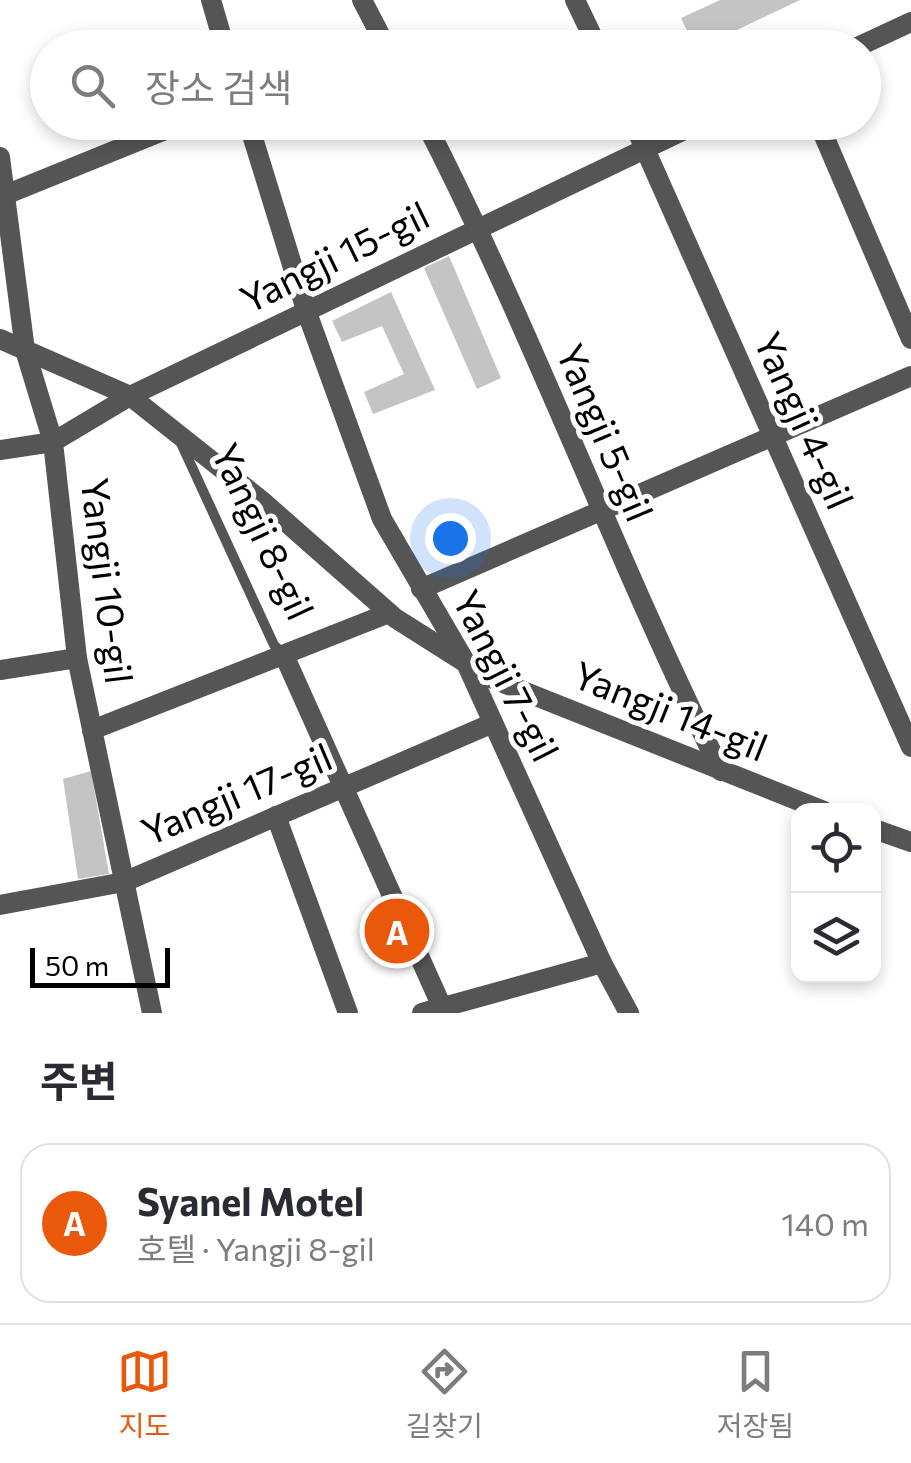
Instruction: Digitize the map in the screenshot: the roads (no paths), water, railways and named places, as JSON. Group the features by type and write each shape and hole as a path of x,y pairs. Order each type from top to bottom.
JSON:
{"street":[{"path":"211,0 220,30"},
{"path":"362,0 378,30"},
{"path":"575,0 589,30"},
{"path":"881,36 911,22"},
{"path":"4,197 142,140"},
{"name":"Yangji 7-gil","path":"254,140 306,310 382,519 466,663 602,963 630,1013"},
{"name":"Yangji 5-gil","path":"434,140 478,229 600,514 721,771"},
{"name":"Yangji 4-gil","path":"642,140 911,747"},
{"name":"Yangji 15-gil","path":"0,450 53,442 130,396 666,140"},
{"path":"826,140 911,338"},
{"name":"Yangji 10-gil","path":"0,157 26,350 53,442 77,658 152,1013"},
{"name":"Yangji 14-gil","path":"0,339 130,396 261,500 389,613 488,677 806,803"},
{"path":"421,589 600,514 770,434 911,376"},
{"path":"284,655 389,613"},
{"name":"Yangji 8-gil","path":"92,730 284,655 346,786 432,1010"},
{"path":"0,670 77,658"},
{"name":"Yangji 17-gil","path":"0,905 124,882 493,723"},
{"path":"276,816 348,1013"},
{"path":"881,831 911,842"},
{"path":"432,1010 602,963"}],"lane":[{"name":"Yangji 8-gil","path":"178,437 274,646 284,655"}],"place":[{"name":"Syanel Motel","path":"397,931"}]}
